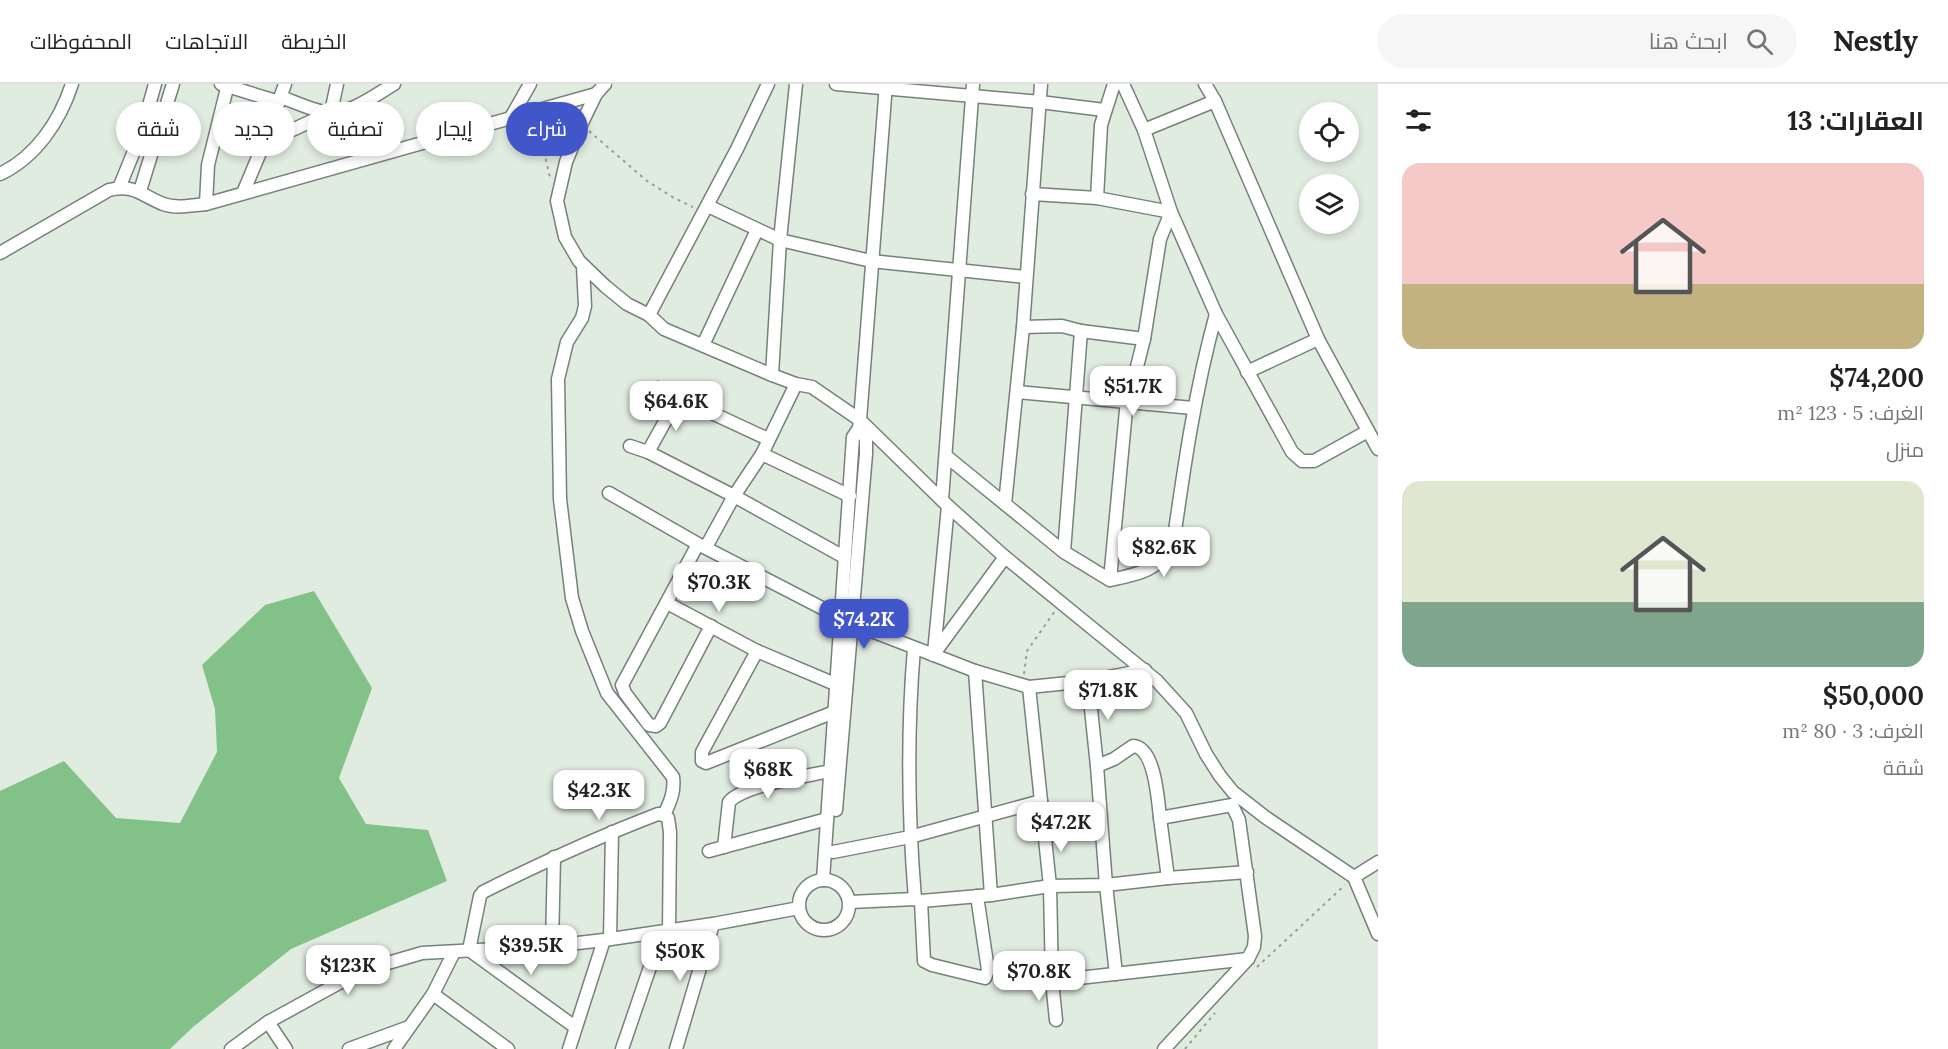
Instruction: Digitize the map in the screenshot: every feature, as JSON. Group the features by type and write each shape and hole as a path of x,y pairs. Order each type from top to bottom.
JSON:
{"street":[{"path":"0,174 43,140 57,120 72,84"},
{"path":"119,188 141,134 155,84"},
{"path":"140,191 173,84"},
{"path":"279,102 285,84"},
{"path":"333,102 337,84"},
{"path":"520,102 530,84"},
{"path":"588,110 596,94 605,84"},
{"path":"650,315 768,84"},
{"path":"772,375 780,240 796,84"},
{"path":"836,84 973,90 1104,110"},
{"path":"1005,504 1023,327 1041,84"},
{"path":"1097,198 1101,125 1114,84"},
{"path":"1123,84 1144,130 1171,212 1215,314 1292,452 1302,461 1314,461 1368,430"},
{"path":"1205,84 1215,101 1318,339 1378,449"},
{"path":"206,204 208,165 225,85 307,107"},
{"path":"362,102 392,85"},
{"path":"827,880 833,852 835,684 846,621 844,556 853,437 860,424 885,86"},
{"path":"933,654 973,90"},
{"path":"567,102 596,94"},
{"path":"1144,130 1215,101"},
{"path":"0,253 99,195 119,188 140,191 164,204 177,207 206,204 506,120"},
{"path":"243,193 259,156"},
{"path":"568,156 557,201 565,237 583,266 627,304 650,315 664,329 772,375 812,387 860,424 1005,556 1157,681 1186,713 1206,754 1233,792 1265,817 1354,877 1378,934"},
{"path":"1032,194 1097,198 1171,212"},
{"path":"706,209 780,240 871,261 1026,277"},
{"path":"1110,580 1124,426 1144,339 1160,239 1171,212"},
{"path":"703,345 756,230"},
{"path":"583,266 585,306 582,318 567,342 558,379 560,499 572,598 582,631 607,693 672,777 674,786 672,799 664,815"},
{"path":"946,456 1064,552 1110,580 1150,569 1161,562 1173,545 1193,408 1215,314"},
{"path":"1023,327 1062,326 1081,331 1144,339"},
{"path":"1064,552 1081,331"},
{"path":"1247,372 1318,339"},
{"path":"711,626 660,723 656,726 649,725 625,693 622,685 667,603 762,454 796,384"},
{"path":"658,388 768,439"},
{"path":"1017,392 1193,408"},
{"path":"648,452 678,398"},
{"path":"827,880 827,819 835,771 846,621 866,454 866,439 860,424"},
{"path":"630,446 648,452 734,496 844,556"},
{"path":"762,454 850,496"},
{"path":"609,493 702,546 846,621 975,671 1024,686 1088,681 1145,670"},
{"path":"933,654 1005,556"},
{"path":"667,603 757,651 835,684"},
{"path":"914,648 909,707 910,837 924,961 985,978 988,974 988,965 977,896"},
{"path":"757,651 702,752 701,757 704,763 834,712"},
{"path":"975,671 991,895"},
{"path":"1088,681 1116,974"},
{"path":"1024,686 1041,801 1050,886 1052,981 1056,1020"},
{"path":"1097,766 1114,759 1133,746 1140,747 1145,753 1152,768 1156,786 1168,878"},
{"path":"723,847 729,802 734,797 767,785 835,771"},
{"path":"1164,1049 1248,959 1254,947 1255,936 1247,872 1239,820 1232,805 1233,792"},
{"path":"833,852 910,837 1041,801"},
{"path":"1160,818 1232,805"},
{"path":"469,950 482,894 554,857 658,814 664,815 668,818 670,832 665,931 622,1049"},
{"path":"709,851 827,819"},
{"path":"569,1049 607,940 612,832"},
{"path":"552,946 554,857"},
{"path":"1354,877 1378,862"},
{"path":"850,902 991,895 1050,886 1106,885 1247,872"},
{"path":"827,880 841,885 850,902 845,921 837,928 827,931 808,926 799,908 804,889 812,883 827,880"},
{"path":"231,1049 268,1022 339,983 388,963 422,953 552,946 607,940 799,908"},
{"path":"676,1049 712,924"},
{"path":"469,950 575,1027"},
{"path":"394,1049 433,994 454,952"},
{"path":"1052,981 1248,959"},
{"path":"433,994 508,1049"},
{"path":"268,1022 286,1049"},
{"path":"349,1049 409,1027"}],"path":[{"path":"588,130 647,181 674,198 706,209"},
{"path":"545,156 550,179"},
{"path":"1024,686 1027,651 1062,602"},
{"path":"1252,972 1354,877"},
{"path":"1185,1049 1215,1013"}],"green space":[{"path":"314,591 372,688 339,778 366,824 428,830 447,881 291,949 193,1027 170,1049 0,1049 0,791 64,761 116,818 180,823 217,752 215,709 202,665 265,605"}]}
